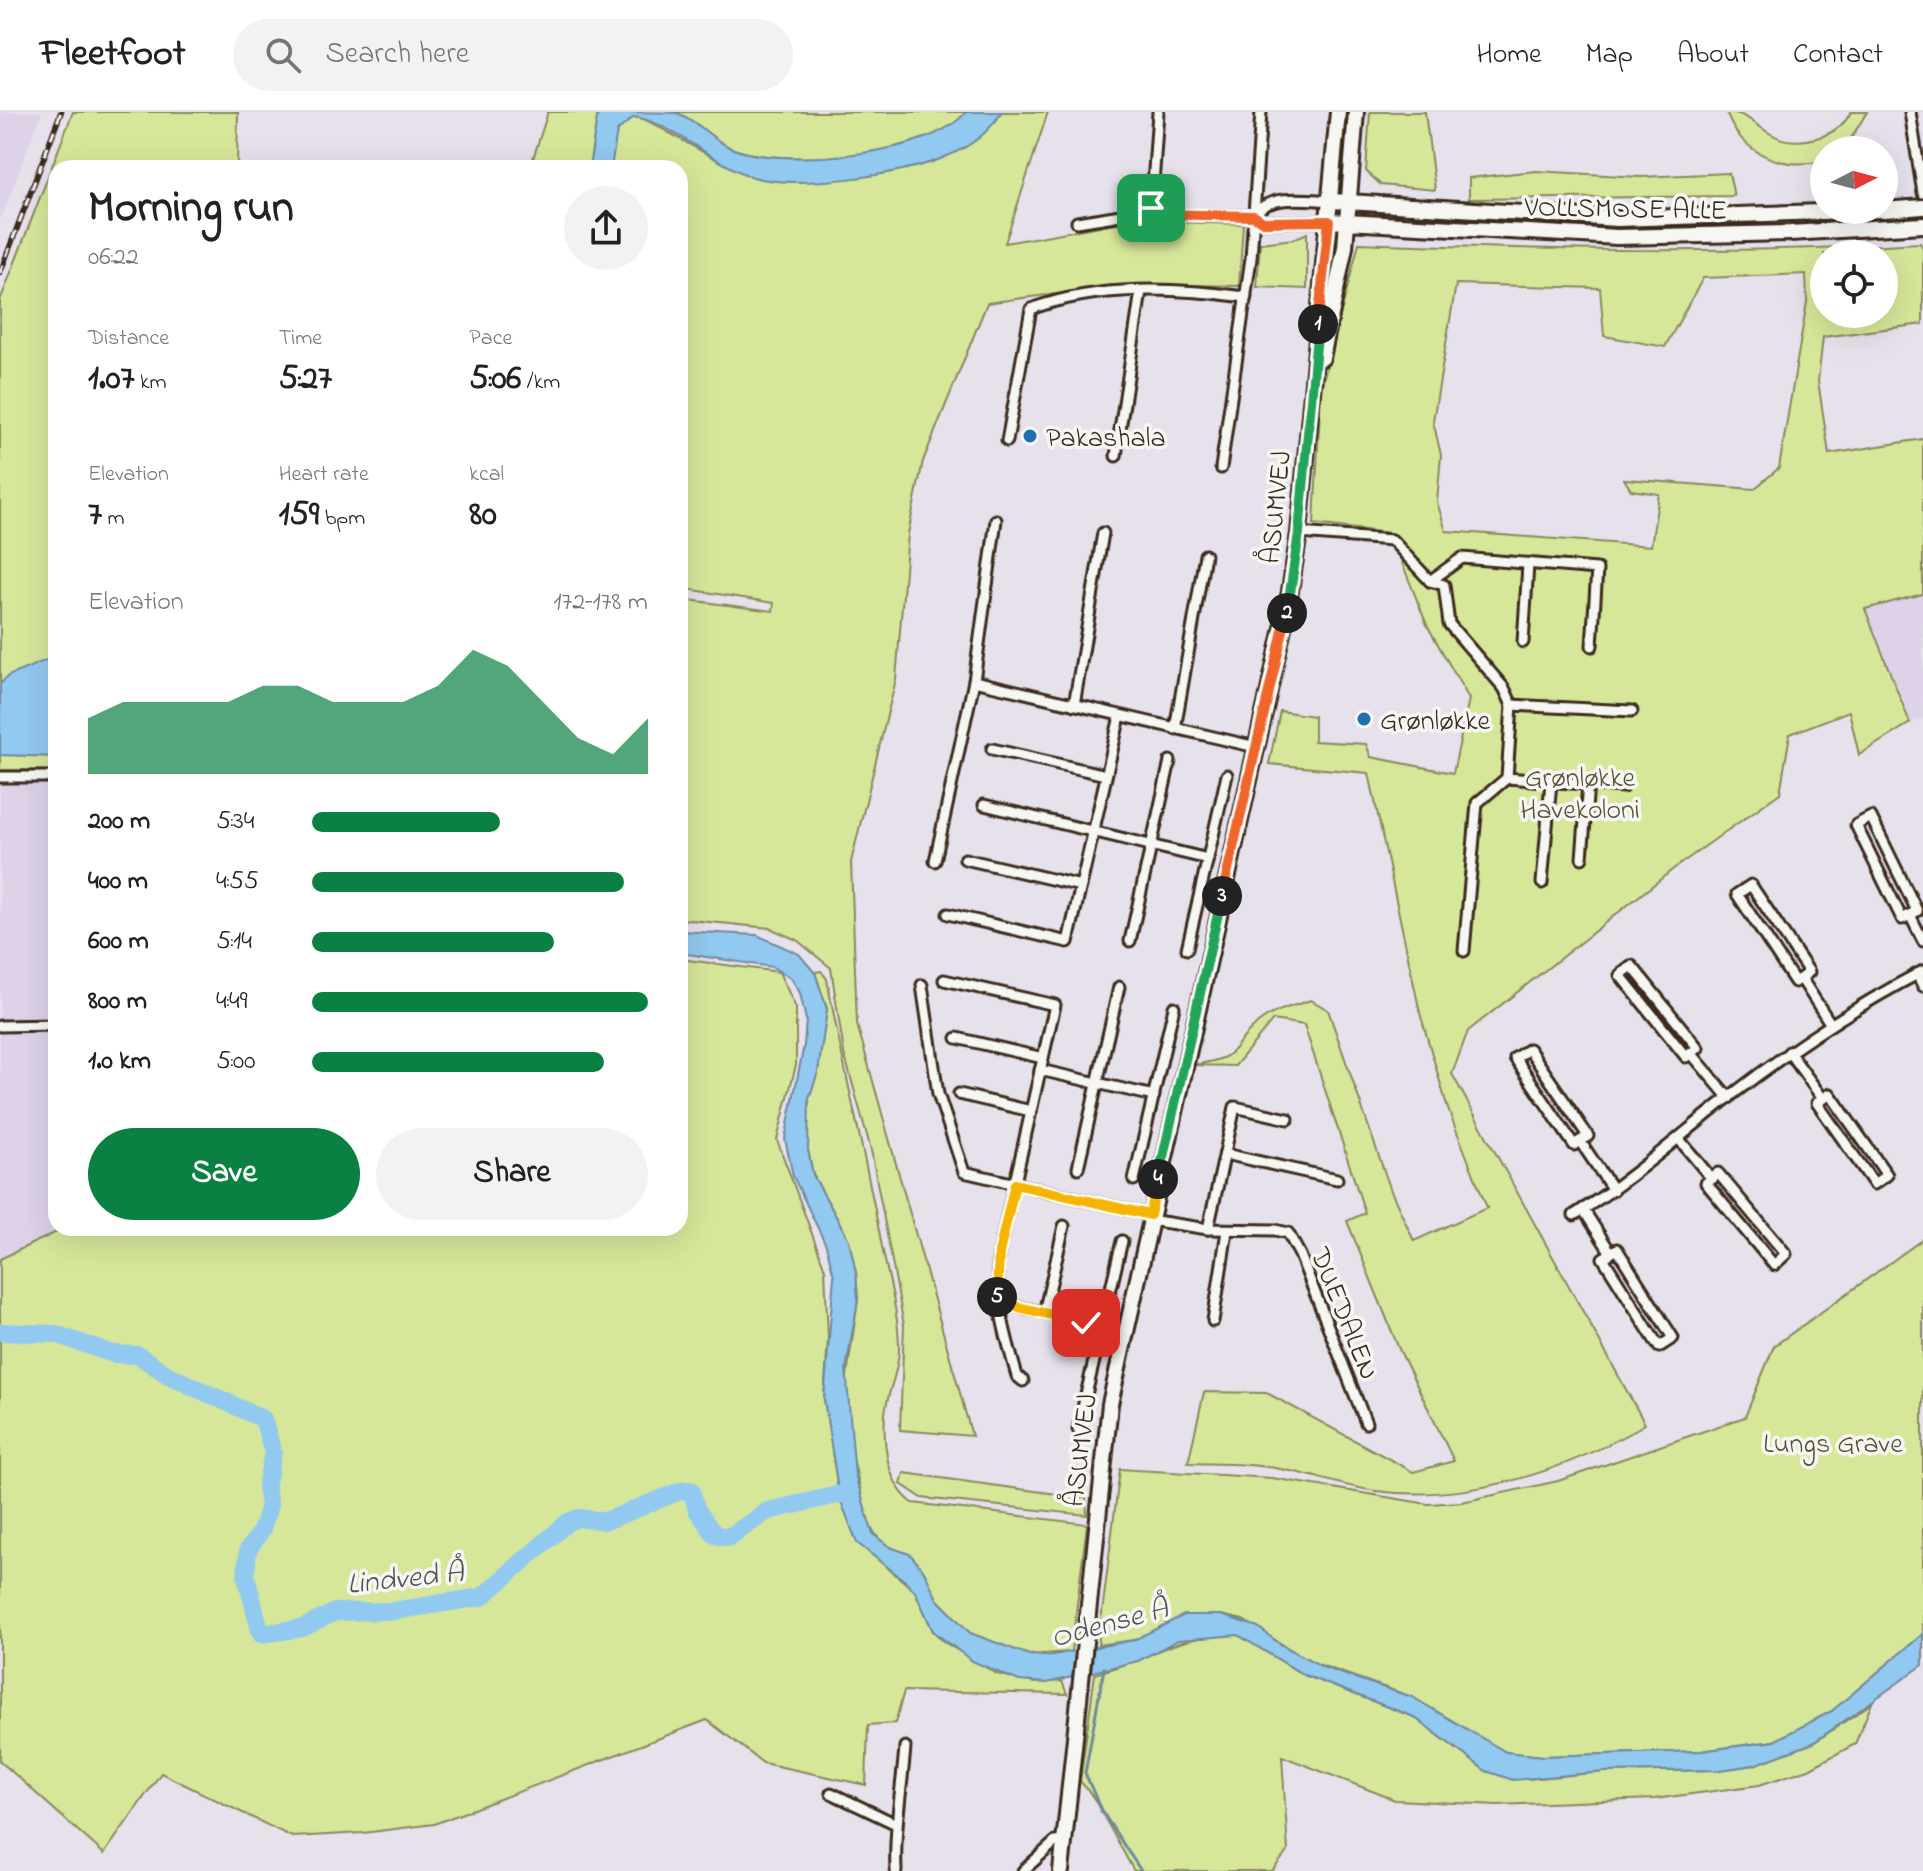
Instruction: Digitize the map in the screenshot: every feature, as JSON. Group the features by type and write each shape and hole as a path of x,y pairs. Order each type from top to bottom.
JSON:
{"street":[{"path":"1151,214 1158,112"},
{"name":"ÅSUMVEJ","path":"1221,468 1246,297 1261,112"},
{"name":"ÅSUMVEJ","path":"1061,1871 1110,1404 1149,1218 1283,636 1299,533 1338,112"},
{"name":"ÅSUMVEJ","path":"1310,413 1333,311 1347,222 1356,112"},
{"path":"1910,112 1923,193"},
{"path":"1254,216 1260,208 1270,204 1332,201"},
{"name":"VOLLSMOSE ALLE","path":"1332,201 1617,219 1810,212"},
{"name":"VOLLSMOSE ALLE","path":"1898,209 1923,207"},
{"path":"1077,222 1151,214 1254,216 1263,222 1329,221"},
{"name":"VOLLSMOSE ALLE","path":"1329,221 1617,237 1790,233 1923,225"},
{"path":"1007,441 1031,309 1086,296 1141,291 1246,297"},
{"path":"1116,456 1141,291"},
{"path":"935,861 974,681 996,520"},
{"path":"1074,705 1103,533"},
{"path":"1299,533 1392,540 1430,581 1444,585 1449,624 1504,688 1512,705 1507,778"},
{"path":"1175,729 1205,555"},
{"path":"1430,581 1462,558 1597,569 1592,646"},
{"path":"1523,642 1528,565"},
{"path":"974,681 1256,747"},
{"path":"1512,705 1632,711"},
{"path":"948,914 1068,942 1120,716"},
{"path":"992,749 1106,775"},
{"path":"1130,941 1170,761"},
{"path":"1187,949 1227,775"},
{"path":"0,777 48,777"},
{"path":"1464,951 1477,803 1507,778 1623,787"},
{"path":"1542,883 1551,782"},
{"path":"1582,858 1588,784"},
{"path":"984,805 1208,859"},
{"path":"1871,817 1917,911 1910,915 1902,919 1856,825 1871,817"},
{"path":"965,859 1081,886"},
{"path":"1751,885 1809,972 1801,978 1795,982 1737,894 1751,885"},
{"path":"1910,915 1923,941"},
{"path":"1632,966 1698,1048 1691,1053 1686,1057 1620,975 1632,966"},
{"path":"1611,1253 1579,1212 1613,1190 1830,1023 1920,973 1923,986"},
{"path":"1801,978 1830,1023"},
{"path":"944,980 1055,1005 999,1253 997,1302 1017,1376 1023,1381"},
{"path":"922,985 938,1094 961,1169 1149,1218"},
{"path":"1078,1168 1119,987"},
{"path":"1134,1180 1174,1007"},
{"path":"0,1026 48,1025"},
{"path":"957,1038 1043,1058"},
{"path":"1529,1049 1588,1136 1580,1141 1574,1145 1515,1058 1529,1049"},
{"path":"1789,1052 1823,1099"},
{"path":"1691,1053 1729,1098"},
{"path":"1040,1070 1154,1096"},
{"path":"959,1094 1031,1111"},
{"path":"1830,1094 1887,1175 1874,1184 1817,1103 1823,1099 1830,1094"},
{"path":"1208,1229 1235,1107 1288,1119"},
{"path":"1679,1139 1712,1179"},
{"path":"1580,1141 1613,1190"},
{"path":"1225,1154 1337,1179"},
{"path":"1718,1173 1786,1254 1774,1265 1706,1183 1712,1179 1718,1173"},
{"name":"DUEDALEN","path":"1149,1218 1227,1231 1275,1230 1292,1239 1366,1423"},
{"path":"1044,1313 1064,1226"},
{"path":"1213,1321 1227,1231"},
{"name":"ÅSUMVEJ","path":"1078,1429 1122,1241"},
{"path":"1617,1249 1673,1338 1659,1347 1603,1258 1611,1253 1617,1249"},
{"path":"997,1302 1102,1326"},
{"path":"896,1871 894,1823 900,1811 905,1747"},
{"path":"831,1793 894,1823"},
{"path":"1023,1871 1055,1842 1064,1841"}],"shaded area":[{"path":"0,112 42,112 0,221"},
{"path":"1923,594 1923,718 1910,723 1865,609"},
{"path":"0,772 48,772 48,1236 0,1259"}],"green space":[{"path":"73,112 238,112 237,160 54,160"},
{"path":"548,112 598,112 590,160 533,160"},
{"path":"676,112 966,112 948,127 893,148 859,154 792,157 731,148"},
{"path":"1001,112 1048,112 1005,243 1128,221 1243,224 1239,286 1113,288 987,303 923,461 908,534 896,679 851,862 857,1024 972,1436 900,1430 904,1325 871,1150 844,1053 831,968 797,940 770,928 688,920 688,600 773,611 774,603 688,589 688,160 611,160 618,132 634,117 644,119 747,174 784,181 813,179 877,164 995,123"},
{"path":"1370,112 1425,112 1435,190 1381,185 1366,171"},
{"path":"1726,112 1748,118 1776,137 1810,139 1810,163 1778,161 1764,156 1742,139"},
{"path":"1851,112 1867,112 1852,136 1823,136 1843,124"},
{"path":"1536,171 1640,177 1729,173 1734,196 1469,199 1469,178"},
{"path":"48,177 48,681 0,719 0,301"},
{"path":"1307,233 1307,289 1257,287 1260,243 1294,239"},
{"name":"Grønløkke Havekoloni","path":"1359,243 1640,250 1810,248 1810,328 1892,328 1823,337 1818,381 1829,454 1923,439 1923,594 1865,609 1910,723 1859,755 1849,711 1790,734 1780,793 1676,867 1468,1031 1452,1074 1645,1424 1615,1441 1550,1469 1481,1487 1446,1492 1376,1491 1269,1467 1188,1463 1204,1392 1267,1393 1413,1472 1454,1461 1399,1349 1347,1221 1365,1213 1304,1025 1273,1020 1235,1066 1193,1065 1227,1056 1264,1019 1311,1000 1328,1010 1391,1191 1414,1241 1487,1208 1448,1109 1420,1013 1369,773 1269,764 1280,711 1314,716 1314,741 1366,744 1371,757 1453,773 1469,699 1427,625 1390,533 1314,524 1321,389","holes":["1806,274 1807,302 1779,468 1754,489 1624,479 1631,490 1659,494 1651,546 1446,531 1437,502 1441,455 1433,421 1456,284 1600,288 1604,336 1665,347 1703,278"]},
{"path":"1920,243 1923,248 1923,324 1898,327 1898,244"},
{"path":"48,747 48,771 0,770 0,755"},
{"path":"688,960 779,972 796,1008 796,1065 777,1140 825,1269 828,1338 824,1399 839,1496 858,1543 915,1591 933,1631 944,1642 997,1674 1034,1683 1062,1681 1067,1694 904,1691 895,1723 868,1725 866,1785 763,1763 707,1720 434,1824 363,1833 292,1837 161,1773 104,1854 0,1761 0,1259 48,1236 688,1236"},
{"path":"821,971 827,979 897,1323 899,1349 886,1406 885,1426 886,1451 892,1475 897,1486 913,1503 1087,1524 1071,1652 1029,1655 970,1633 937,1599 914,1559 881,1542 868,1523 849,1441 846,1382 858,1300 856,1273 846,1234 813,1175 808,1150 808,1101 818,1072 827,1009 815,972"},
{"name":"Lungs Grave","path":"1923,1239 1923,1634 1832,1711 1774,1741 1701,1751 1543,1756 1506,1752 1483,1742 1412,1697 1309,1661 1243,1620 1221,1615 1134,1640 1098,1645 1120,1469 1272,1478 1428,1504 1462,1502 1558,1481 1745,1417 1774,1346"},
{"path":"904,1473 1086,1498 1087,1515 922,1498 901,1484"},
{"path":"1218,1635 1238,1635 1304,1675 1414,1717 1486,1771 1527,1779 1604,1772 1720,1770 1754,1765 1813,1743 1872,1703 1855,1744 1809,1769 1759,1785 1654,1799 1497,1805 1395,1800 1282,1756 1288,1851 1272,1871 1134,1871 1093,1797 1080,1781 1095,1674 1182,1642"}],"water":[{"path":"598,112 677,113 739,151 824,157 892,148 923,139 948,127 966,112 1001,112 984,133 954,153 904,170 850,179 795,182 753,177 723,163 662,126 634,117 617,131 612,160 590,160"},
{"path":"48,659 48,757 0,755 0,684 8,676"},
{"path":"688,931 757,935 799,954 815,973 827,1009 818,1072 809,1098 808,1150 813,1175 849,1240 856,1273 858,1300 846,1369 855,1475 873,1534 890,1547 910,1554 924,1571 937,1599 970,1633 1029,1655 1048,1656 1134,1640 1184,1615 1221,1615 1258,1627 1280,1644 1325,1668 1412,1697 1506,1752 1543,1756 1701,1751 1774,1741 1832,1711 1923,1634 1923,1665 1813,1743 1754,1765 1720,1770 1604,1772 1513,1780 1486,1771 1414,1717 1304,1675 1238,1635 1178,1640 1138,1661 1047,1683 1019,1681 972,1661 933,1631 915,1591 857,1543 839,1496 824,1399 834,1276 826,1245 793,1176 785,1139 806,1020 800,993 791,978 772,967 688,954"}],"waterway":[{"name":"Lindved Å","path":"0,1332 55,1334 113,1354 138,1355 168,1375 263,1419 273,1452 266,1487 269,1505 262,1529 248,1550 246,1576 261,1634 303,1628 335,1612 393,1611 482,1597 568,1522 578,1518 606,1521 683,1490 691,1490 697,1510 715,1535 729,1537 768,1511 850,1492"},
{"path":"1104,1668 1085,1773 1101,1810 1141,1871"}],"railway":[{"path":"0,273 61,112"}],"place":[{"name":"Pakashala","path":"1030,436"},
{"name":"Grønløkke","path":"1364,719"}],"route":[{"path":"1086,1323 997,1302 999,1253 1015,1184 1150,1215 1283,636 1299,533 1329,221 1301,219 1263,222 1254,216 1151,214 1151,208"}],"water label":[{"name":"Odense Å","path":"1109,1622"}]}
